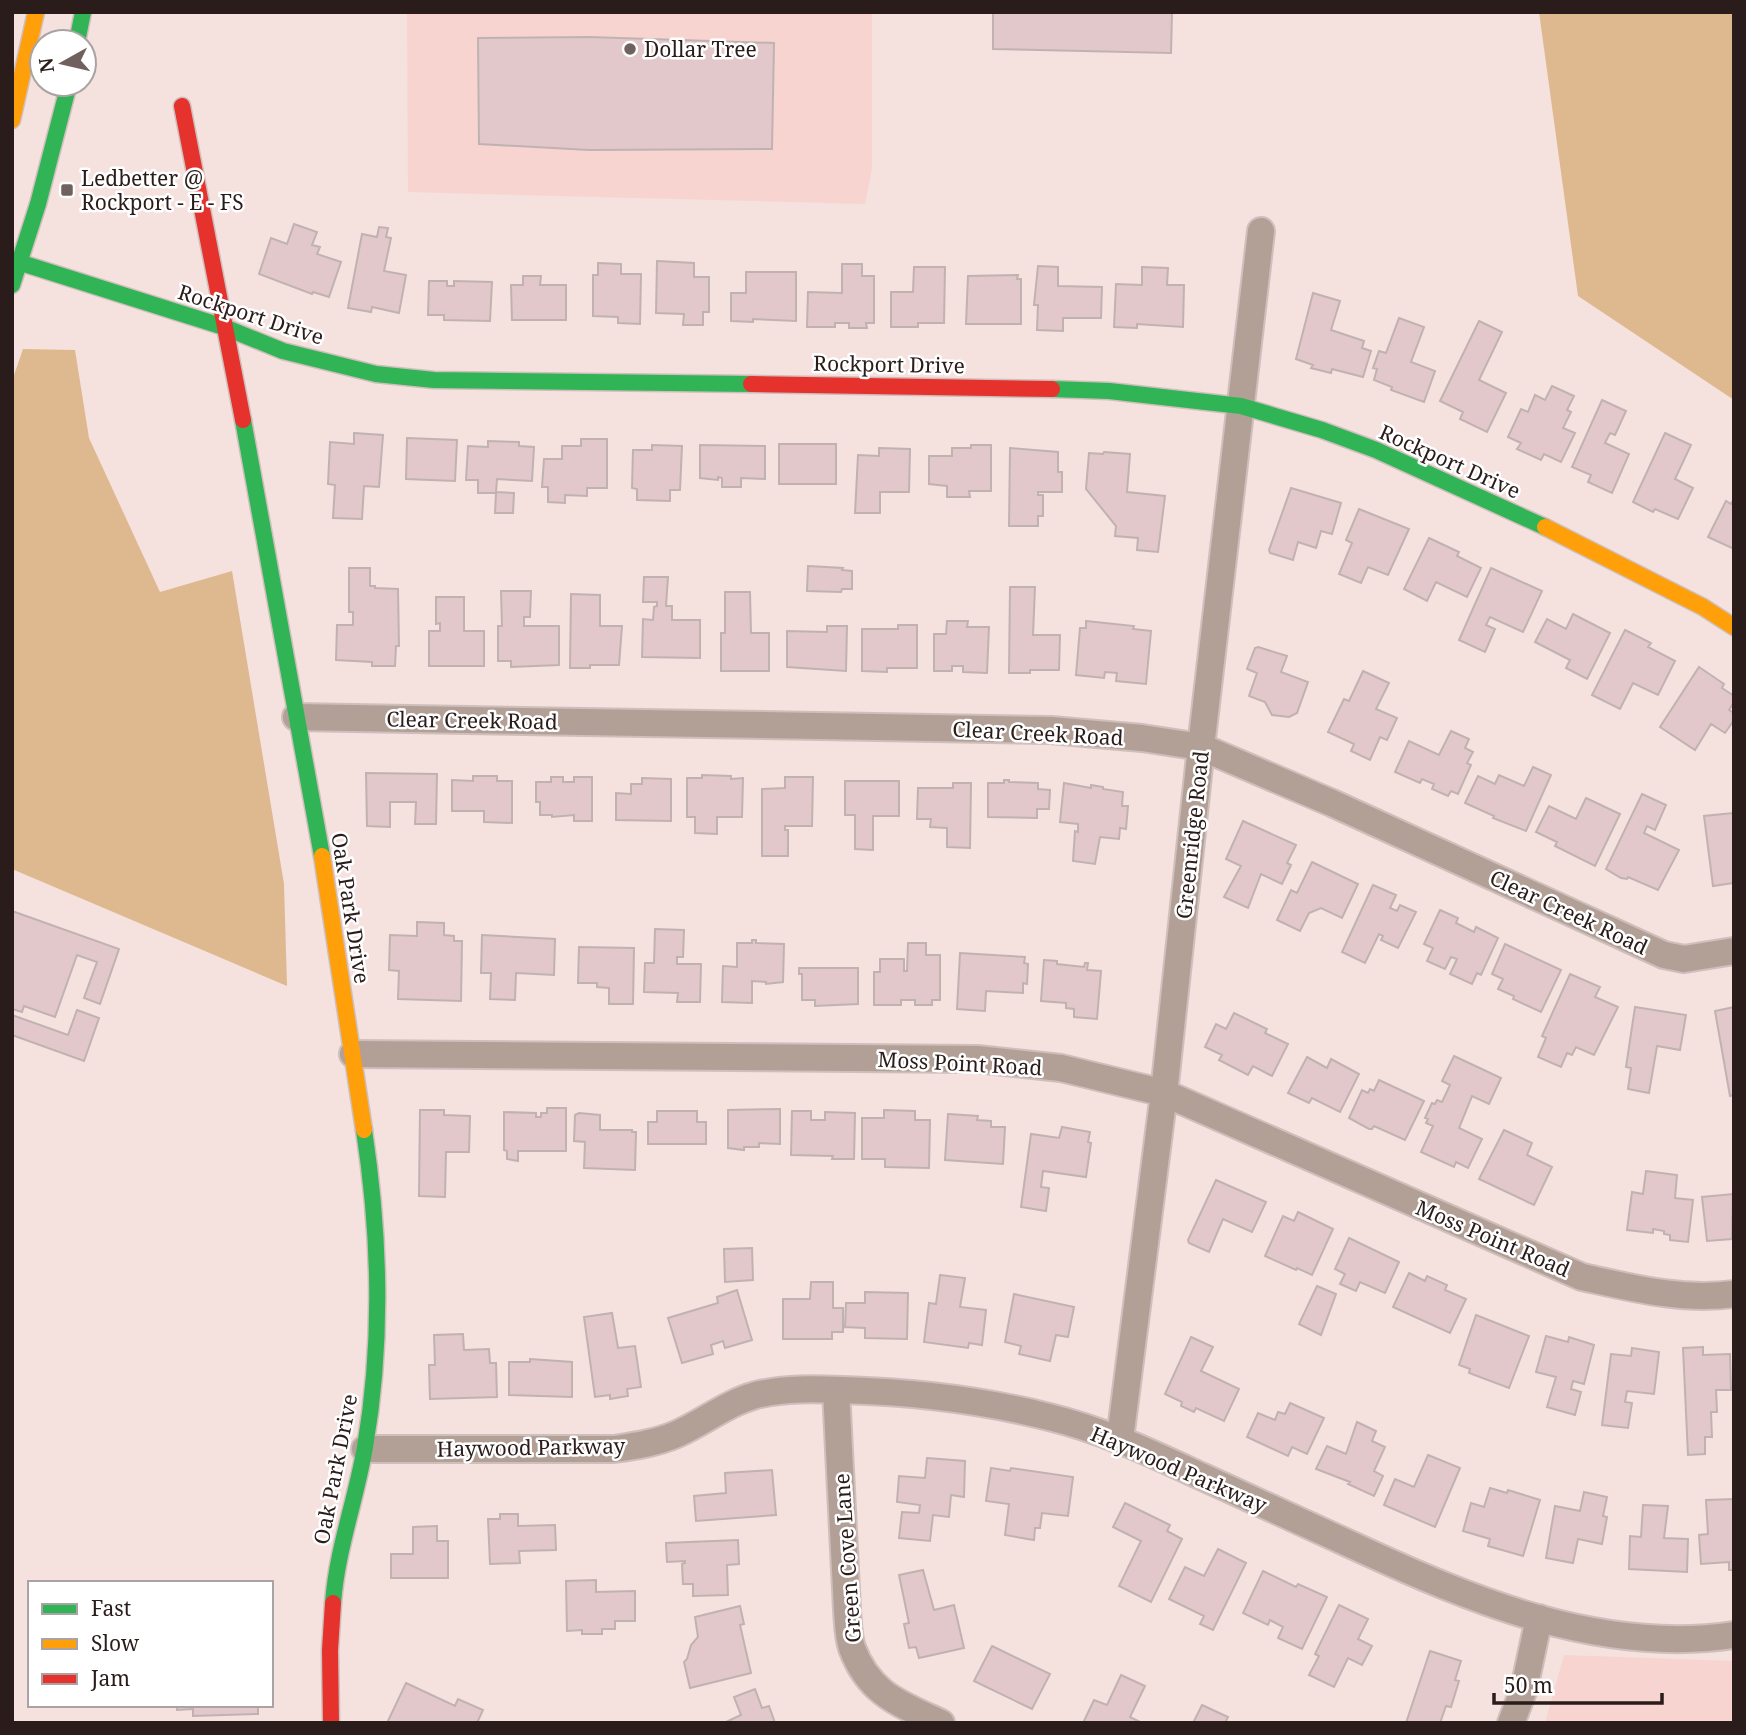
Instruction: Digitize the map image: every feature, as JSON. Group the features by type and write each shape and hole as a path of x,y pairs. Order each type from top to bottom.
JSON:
{"street":[{"path":"20,13 28,12"},
{"path":"12,120 36,12"},
{"path":"12,285 16,261 38,204 65,98"},
{"name":"Oak Park Drive","path":"182,106 268,551 328,887 371,1175 377,1250 378,1329 365,1449 340,1551 334,1596 330,1650 331,1723"},
{"name":"Greenridge Road","path":"1120,1439 1164,1093 1261,231"},
{"name":"Rockport Drive","path":"16,261 224,327 283,351 376,374 434,380 1000,387 1109,391 1241,406 1322,430 1376,450 1530,520 1703,607 1734,627"},
{"name":"Clear Creek Road","path":"296,717 1051,730 1142,738 1201,747 1332,803 1664,955 1684,959 1734,951"},
{"name":"Moss Point Road","path":"353,1054 977,1059 1062,1068 1164,1093 1582,1277 1678,1296 1714,1297 1734,1294"},
{"name":"Haywood Parkway","path":"365,1449 614,1449 644,1445 677,1433 719,1410 753,1396 779,1390 836,1390 948,1397 1051,1417 1120,1439 1439,1585 1539,1618 1606,1633 1662,1639 1734,1635"},
{"name":"Green Cove Lane","path":"836,1390 851,1646 867,1680 896,1702 941,1723"},
{"path":"1511,1723 1524,1689 1539,1618"}],"shaded area":[{"path":"407,12 872,12 872,168 865,204 408,192"},
{"path":"1539,12 1734,12 1734,400 1578,296"},
{"path":"23,349 75,350 89,438 160,592 232,571 284,884 287,986 12,869 12,381"},
{"path":"1564,1655 1734,1661 1734,1723 1545,1723"}],"building":[{"path":"993,12 1172,12 1171,53 993,49"},
{"path":"589,37 774,43 772,149 589,150 479,144 478,38"},
{"path":"294,224 317,232 312,245 320,247 317,254 341,262 329,297 313,292 312,294 259,274 271,238 287,244"},
{"path":"379,227 388,228 386,237 391,238 384,271 406,275 399,313 372,307 371,312 348,308 362,234 377,237"},
{"path":"657,261 694,263 694,277 709,277 709,312 703,312 703,325 683,325 684,314 656,313"},
{"path":"598,263 621,264 621,274 641,274 640,324 618,323 618,317 593,316 593,275 598,275"},
{"path":"842,264 862,264 862,276 874,276 874,323 866,323 867,328 849,328 849,323 835,323 835,327 807,327 808,292 842,293"},
{"path":"1038,266 1058,267 1058,286 1102,287 1101,318 1063,318 1063,331 1037,330 1038,305 1034,305"},
{"path":"914,267 945,267 944,323 891,327 891,292 913,292"},
{"path":"1142,267 1168,268 1167,285 1184,285 1183,327 1137,324 1137,328 1114,327 1116,284 1142,285"},
{"path":"746,272 796,272 796,321 731,321 731,293 746,293"},
{"path":"1018,275 1017,279 1021,279 1021,324 966,324 968,276"},
{"path":"523,276 541,276 540,285 566,285 566,320 512,320 511,285 523,285"},
{"path":"429,281 447,281 447,286 454,286 454,281 492,282 490,321 444,320 444,315 428,315"},
{"path":"1313,293 1340,301 1331,330 1364,341 1362,348 1371,351 1363,377 1332,369 1331,373 1311,368 1313,365 1296,359"},
{"path":"1399,318 1424,327 1411,362 1435,371 1424,402 1391,390 1392,387 1374,380 1377,369 1373,368 1379,351 1386,353"},
{"path":"1479,321 1502,332 1479,380 1506,393 1487,432 1460,419 1463,412 1440,401"},
{"path":"1552,386 1574,396 1567,410 1571,412 1563,428 1575,433 1561,462 1544,454 1541,460 1517,449 1521,443 1508,437 1521,409 1528,412 1535,395 1545,400"},
{"path":"1602,400 1626,411 1615,435 1610,433 1605,443 1629,454 1612,493 1588,482 1591,475 1572,467"},
{"path":"354,433 383,435 379,487 364,486 362,519 333,518 335,485 328,484 330,442 354,444"},
{"path":"1665,433 1691,445 1675,479 1693,488 1678,519 1655,509 1653,512 1633,502"},
{"path":"407,438 457,440 455,481 406,479"},
{"path":"581,439 607,439 607,488 587,488 587,496 565,495 565,503 548,502 548,487 542,487 544,459 562,459 562,446 581,446"},
{"path":"488,441 519,442 519,446 534,447 532,481 497,479 496,492 514,493 513,513 495,513 496,493 478,493 478,480 466,480 468,446 488,447"},
{"path":"779,444 836,444 836,484 779,484"},
{"path":"652,445 682,446 680,490 670,490 670,501 637,500 637,489 632,488 633,450 652,450"},
{"path":"700,445 765,446 765,479 741,478 741,487 722,487 722,478 700,478"},
{"path":"971,445 991,445 991,491 969,491 970,497 947,497 947,486 929,484 929,456 952,456 952,448 971,448"},
{"path":"879,448 910,449 909,492 880,492 880,513 855,513 858,455 879,456"},
{"path":"1010,448 1058,452 1062,492 1038,492 1038,495 1043,495 1043,516 1038,516 1038,526 1009,526"},
{"path":"1089,453 1130,454 1127,492 1165,496 1158,552 1137,550 1138,538 1115,536 1116,526 1086,489"},
{"path":"1291,488 1341,503 1332,534 1321,531 1316,548 1298,542 1293,560 1270,553 1269,550"},
{"path":"1734,499 1734,549 1708,537 1726,501 1731,504"},
{"path":"1359,509 1409,529 1388,575 1368,567 1361,583 1339,574 1352,543 1346,540"},
{"path":"1429,538 1459,552 1457,556 1481,568 1467,597 1436,582 1427,601 1404,589"},
{"path":"808,566 852,571 852,589 842,589 841,592 807,591"},
{"path":"349,568 370,568 370,586 398,589 399,646 396,646 395,666 372,666 372,662 336,660 337,625 353,625 353,612 349,612"},
{"path":"1491,568 1542,591 1523,632 1490,617 1486,625 1495,629 1485,652 1459,640"},
{"path":"644,577 668,577 666,606 672,606 672,620 700,620 700,658 642,657 643,619 653,620 654,607 657,606 657,602 643,602"},
{"path":"1010,587 1035,587 1033,635 1060,635 1059,670 1009,673"},
{"path":"501,591 531,591 530,617 524,617 524,626 559,626 559,665 511,667 511,661 498,661 498,626 502,626"},
{"path":"725,592 750,592 751,633 769,633 769,671 721,671"},
{"path":"571,594 600,595 600,626 622,626 619,665 570,668"},
{"path":"436,597 464,597 464,631 484,631 484,666 429,666 429,631 440,631 440,623 436,624"},
{"path":"1573,614 1610,633 1587,679 1566,668 1570,660 1535,642 1547,619 1566,629"},
{"path":"947,621 968,621 967,627 989,627 987,673 963,672 963,666 952,666 952,671 934,671 934,634 946,634"},
{"path":"1086,621 1134,626 1133,629 1151,631 1146,684 1116,681 1117,673 1105,672 1104,678 1076,675 1080,628 1086,628"},
{"path":"898,625 917,625 917,668 887,668 887,672 862,671 862,629 898,629"},
{"path":"827,626 847,626 846,671 787,667 787,631 827,632"},
{"path":"1625,630 1651,643 1648,647 1675,661 1658,695 1633,683 1620,709 1592,695"},
{"path":"1255,648 1287,656 1281,672 1308,682 1297,713 1289,717 1272,715 1265,702 1249,696 1257,673 1247,669"},
{"path":"1699,667 1724,684 1722,688 1734,696 1729,710 1734,713 1734,720 1725,733 1711,724 1695,750 1660,727"},
{"path":"1363,671 1389,683 1376,709 1397,718 1387,740 1380,737 1370,760 1351,751 1354,744 1328,732 1344,699 1349,701"},
{"path":"1451,731 1469,739 1465,748 1473,752 1467,763 1471,765 1458,794 1451,791 1448,796 1432,789 1434,784 1422,779 1420,783 1395,772 1409,741 1439,755"},
{"path":"1533,767 1551,775 1526,831 1465,803 1478,776 1495,784 1499,775 1524,786"},
{"path":"366,773 437,774 436,824 415,824 416,802 390,802 390,827 367,826"},
{"path":"702,775 743,778 742,817 717,817 717,834 695,833 695,817 687,817 687,778 702,778"},
{"path":"473,776 497,776 497,781 512,781 512,823 484,822 484,811 452,811 452,780 473,781"},
{"path":"551,777 563,777 563,782 574,782 574,777 592,777 592,821 574,821 574,815 540,815 540,802 536,802 536,782 551,782"},
{"path":"785,777 813,777 812,826 785,826 785,830 788,830 788,856 762,856 762,789 785,788"},
{"path":"642,778 671,779 671,821 616,820 616,793 631,794 631,784 642,784"},
{"path":"1004,780 1038,783 1038,789 1050,790 1049,809 1037,809 1037,818 988,817 988,783 1004,783"},
{"path":"845,781 899,781 899,816 873,816 873,850 855,849 855,815 845,815"},
{"path":"953,783 971,783 970,848 947,847 947,828 930,827 931,819 917,819 918,788 953,788"},
{"path":"1064,783 1123,792 1122,806 1128,806 1126,829 1120,828 1119,839 1100,837 1095,864 1073,861 1078,824 1060,822"},
{"path":"1642,794 1666,805 1655,830 1647,826 1644,833 1679,850 1658,890 1628,877 1621,878 1606,869"},
{"path":"1586,798 1620,814 1595,866 1555,846 1557,842 1536,832 1549,806 1576,819"},
{"path":"1733,813 1734,883 1713,886 1704,816"},
{"path":"1243,821 1296,845 1287,863 1291,865 1282,884 1261,874 1248,908 1224,897 1241,866 1226,859"},
{"path":"1312,862 1358,884 1342,918 1321,908 1309,913 1300,931 1277,920 1291,890 1297,893"},
{"path":"1373,885 1396,895 1390,908 1397,911 1400,905 1416,912 1398,948 1381,940 1383,936 1379,934 1365,963 1342,952"},
{"path":"1440,910 1458,918 1456,923 1474,932 1476,927 1498,938 1481,975 1477,973 1472,984 1450,974 1457,959 1451,957 1445,969 1427,961 1433,948 1424,944"},
{"path":"12,911 119,949 100,1004 84,998 97,962 77,955 55,1017 24,1006 22,1012 12,1009"},
{"path":"417,922 444,923 444,935 454,936 454,941 462,941 461,1001 398,999 399,971 389,970 390,935 417,936"},
{"path":"655,929 684,930 683,957 677,957 677,964 701,964 700,1002 677,1002 678,993 644,992 645,963 654,963"},
{"path":"482,935 555,939 554,975 516,973 515,1000 490,999 491,973 481,973"},
{"path":"752,940 756,940 756,943 784,944 783,982 766,984 752,981 752,1003 722,1002 723,966 737,967 737,943 752,943"},
{"path":"908,943 926,943 926,955 940,955 940,1000 932,1000 932,1005 915,1005 915,1000 901,1000 901,1005 874,1005 874,972 880,972 880,959 904,959 904,971 907,971"},
{"path":"1505,944 1561,970 1541,1012 1498,989 1503,979 1492,974"},
{"path":"579,947 634,948 633,1004 609,1004 609,988 597,987 597,983 578,983"},
{"path":"960,953 1025,957 1024,963 1028,964 1027,984 1023,983 1023,993 986,991 985,1011 957,1009"},
{"path":"1044,960 1084,967 1085,963 1088,963 1087,970 1101,971 1097,1019 1074,1017 1074,1009 1066,1008 1066,1003 1041,1001"},
{"path":"799,968 858,968 858,1004 815,1006 815,1000 802,1000 802,974 799,974"},
{"path":"1570,974 1600,987 1595,997 1618,1007 1594,1055 1576,1047 1572,1055 1567,1053 1561,1067 1538,1057 1546,1038 1542,1036"},
{"path":"1635,1007 1686,1015 1680,1050 1657,1046 1649,1093 1628,1089 1631,1068 1626,1067"},
{"path":"1734,1007 1734,1095 1730,1096 1715,1011"},
{"path":"77,1010 99,1018 84,1061 12,1035 12,1015 68,1035"},
{"path":"1234,1013 1267,1029 1265,1033 1288,1044 1272,1076 1253,1066 1248,1075 1219,1060 1222,1055 1205,1047 1216,1024 1226,1029"},
{"path":"1454,1056 1501,1078 1489,1104 1472,1096 1459,1128 1482,1139 1468,1168 1456,1162 1454,1167 1421,1152 1433,1126 1426,1123 1428,1119 1425,1118 1432,1103 1435,1104 1437,1100 1442,1102 1450,1085 1442,1081"},
{"path":"1307,1057 1327,1068 1331,1059 1359,1074 1340,1112 1312,1098 1309,1103 1288,1093"},
{"path":"1379,1080 1424,1101 1405,1140 1374,1126 1369,1129 1349,1118 1362,1090 1368,1093 1370,1089 1374,1091"},
{"path":"547,1108 566,1108 566,1151 518,1151 518,1161 507,1159 507,1151 504,1150 504,1112 536,1113 536,1117 541,1117 541,1113 547,1113"},
{"path":"780,1109 780,1144 759,1143 759,1147 744,1147 744,1150 728,1148 728,1110"},
{"path":"420,1110 444,1110 444,1115 470,1116 469,1152 446,1152 445,1197 419,1196"},
{"path":"884,1110 915,1111 915,1120 930,1120 929,1168 885,1167 885,1159 862,1159 862,1118 884,1118"},
{"path":"657,1111 697,1111 697,1122 706,1122 706,1144 648,1144 648,1122 657,1122"},
{"path":"792,1111 811,1111 811,1120 825,1120 825,1112 855,1113 854,1159 791,1155"},
{"path":"948,1114 978,1116 977,1120 991,1121 991,1127 1005,1127 1003,1164 945,1160"},
{"path":"575,1115 600,1115 600,1130 636,1132 635,1170 584,1168 585,1142 574,1141"},
{"path":"1062,1127 1090,1132 1086,1177 1043,1171 1041,1187 1049,1188 1046,1211 1021,1207 1031,1134 1059,1138"},
{"path":"1504,1130 1532,1143 1527,1155 1552,1167 1534,1205 1479,1179"},
{"path":"1646,1171 1677,1175 1675,1198 1693,1200 1688,1242 1670,1240 1670,1235 1664,1234 1664,1231 1653,1229 1653,1233 1627,1230 1632,1192 1643,1194"},
{"path":"1216,1180 1266,1202 1252,1232 1223,1219 1209,1252 1189,1243 1188,1240"},
{"path":"1733,1194 1732,1239 1707,1241 1702,1197"},
{"path":"1298,1212 1333,1229 1312,1275 1265,1256 1283,1216 1294,1221"},
{"path":"1349,1238 1399,1262 1385,1293 1360,1282 1356,1291 1340,1284 1345,1274 1335,1269"},
{"path":"752,1248 753,1280 725,1282 724,1249"},
{"path":"1409,1273 1425,1281 1427,1276 1447,1285 1445,1290 1466,1299 1450,1333 1393,1307"},
{"path":"940,1275 965,1278 960,1307 986,1310 982,1345 969,1343 968,1348 924,1342 929,1303 936,1304"},
{"path":"811,1282 833,1282 833,1308 843,1308 843,1332 832,1332 832,1339 783,1339 783,1299 810,1299"},
{"path":"1317,1286 1336,1294 1321,1335 1299,1324"},
{"path":"737,1290 752,1340 725,1348 723,1341 711,1345 713,1354 682,1363 668,1318 718,1303 717,1297"},
{"path":"865,1292 908,1293 907,1339 865,1338 865,1328 845,1327 846,1303 865,1303"},
{"path":"1014,1294 1074,1307 1068,1337 1056,1335 1050,1361 1019,1354 1021,1346 1005,1342"},
{"path":"612,1313 618,1348 635,1346 641,1387 627,1389 628,1396 610,1399 610,1395 595,1397 584,1317"},
{"path":"1476,1315 1529,1336 1509,1388 1469,1373 1470,1369 1459,1365"},
{"path":"463,1334 464,1350 489,1349 490,1363 496,1363 497,1397 430,1399 429,1365 435,1365 434,1335"},
{"path":"1546,1336 1568,1342 1569,1337 1594,1345 1584,1384 1573,1381 1571,1389 1581,1392 1575,1415 1547,1407 1556,1377 1536,1372"},
{"path":"1191,1337 1213,1347 1201,1371 1239,1389 1224,1421 1196,1408 1194,1412 1181,1406 1182,1402 1165,1394"},
{"path":"1703,1347 1703,1355 1730,1354 1731,1390 1716,1390 1717,1412 1711,1412 1712,1437 1705,1437 1705,1454 1688,1455 1683,1348"},
{"path":"1632,1348 1659,1352 1654,1394 1627,1391 1625,1402 1632,1403 1628,1428 1602,1425 1611,1354 1631,1356"},
{"path":"530,1359 572,1362 572,1397 509,1395 509,1362 530,1362"},
{"path":"1290,1403 1324,1418 1307,1454 1292,1447 1288,1456 1247,1437 1258,1413 1275,1420 1278,1412 1285,1414"},
{"path":"1357,1422 1376,1431 1372,1441 1385,1447 1374,1471 1383,1476 1374,1496 1348,1484 1350,1482 1316,1469 1327,1446 1346,1454"},
{"path":"1428,1455 1460,1468 1435,1527 1384,1505 1395,1479 1414,1487"},
{"path":"927,1458 965,1461 964,1497 951,1495 949,1517 933,1515 930,1541 899,1538 902,1512 919,1513 920,1505 897,1502 899,1476 925,1478"},
{"path":"991,1468 1010,1471 1011,1468 1073,1477 1068,1516 1042,1513 1040,1528 1035,1528 1034,1540 1005,1535 1009,1504 986,1501"},
{"path":"772,1470 776,1515 696,1521 694,1496 726,1493 725,1473"},
{"path":"1490,1488 1507,1493 1508,1490 1540,1500 1523,1556 1488,1546 1490,1539 1463,1531 1471,1503 1484,1507"},
{"path":"1584,1492 1607,1497 1603,1516 1607,1517 1602,1544 1578,1539 1573,1563 1546,1558 1555,1506 1580,1511"},
{"path":"1734,1499 1734,1570 1729,1570 1729,1562 1701,1564 1699,1535 1708,1534 1706,1500"},
{"path":"1125,1503 1170,1525 1167,1531 1182,1539 1151,1602 1119,1586 1141,1541 1113,1527"},
{"path":"1643,1505 1668,1506 1664,1538 1688,1539 1687,1572 1629,1569 1630,1536 1641,1537"},
{"path":"500,1514 518,1514 518,1526 555,1525 556,1550 519,1551 520,1563 490,1564 488,1519 500,1519"},
{"path":"437,1526 437,1541 448,1541 448,1578 391,1578 391,1554 413,1554 413,1527"},
{"path":"738,1540 739,1564 727,1565 728,1595 693,1596 693,1584 683,1584 682,1564 685,1561 667,1562 666,1543"},
{"path":"1218,1549 1246,1563 1213,1630 1200,1624 1204,1616 1169,1599 1185,1567 1204,1576"},
{"path":"923,1570 934,1610 954,1605 964,1648 919,1658 916,1647 909,1648 904,1624 909,1623 899,1575"},
{"path":"1263,1571 1296,1587 1298,1584 1327,1597 1302,1649 1278,1638 1283,1627 1270,1620 1268,1625 1243,1613"},
{"path":"596,1580 596,1592 635,1591 635,1621 615,1621 615,1629 602,1629 602,1634 582,1634 582,1630 567,1631 566,1581"},
{"path":"1339,1605 1368,1619 1358,1639 1372,1646 1362,1665 1348,1658 1334,1687 1309,1675 1319,1656 1315,1654"},
{"path":"740,1606 744,1624 740,1625 751,1673 690,1688 684,1662 691,1645 698,1637 695,1617"},
{"path":"992,1646 1050,1674 1032,1709 974,1681"},
{"path":"1430,1651 1461,1661 1455,1680 1459,1681 1451,1707 1446,1706 1440,1723 1406,1723"},
{"path":"1121,1675 1145,1686 1130,1717 1142,1723 1083,1723 1094,1700 1107,1705"},
{"path":"406,1683 455,1706 458,1699 483,1710 477,1723 387,1723"},
{"path":"755,1689 762,1708 769,1706 775,1723 724,1723 741,1715 734,1697"},
{"path":"1202,1705 1228,1717 1225,1723 1193,1723"},
{"path":"177,1707 258,1707 258,1714 193,1716 193,1709 177,1710"}],"traffic: fast":[{"path":"80,28 83,12"},
{"path":"12,285 38,204 65,98"},
{"path":"12,260 224,327 283,351 376,374 434,380 751,384"},
{"path":"1052,389 1109,391 1241,406 1322,430 1376,450 1545,527"},
{"path":"243,420 322,856"},
{"path":"333,1603 338,1563 365,1447 375,1368 376,1249 364,1130"}],"traffic: slow":[{"path":"12,120 36,12"},
{"path":"1545,527 1703,607 1734,627"},
{"path":"322,856 364,1130"}],"traffic: jam":[{"path":"182,106 243,420"},
{"path":"751,384 1052,389"},
{"path":"331,1723 330,1650 333,1603"}],"place":[{"name":"Dollar Tree","path":"630,49"},
{"name":"Ledbetter @ Rockport - E - FS","path":"67,190"}]}
